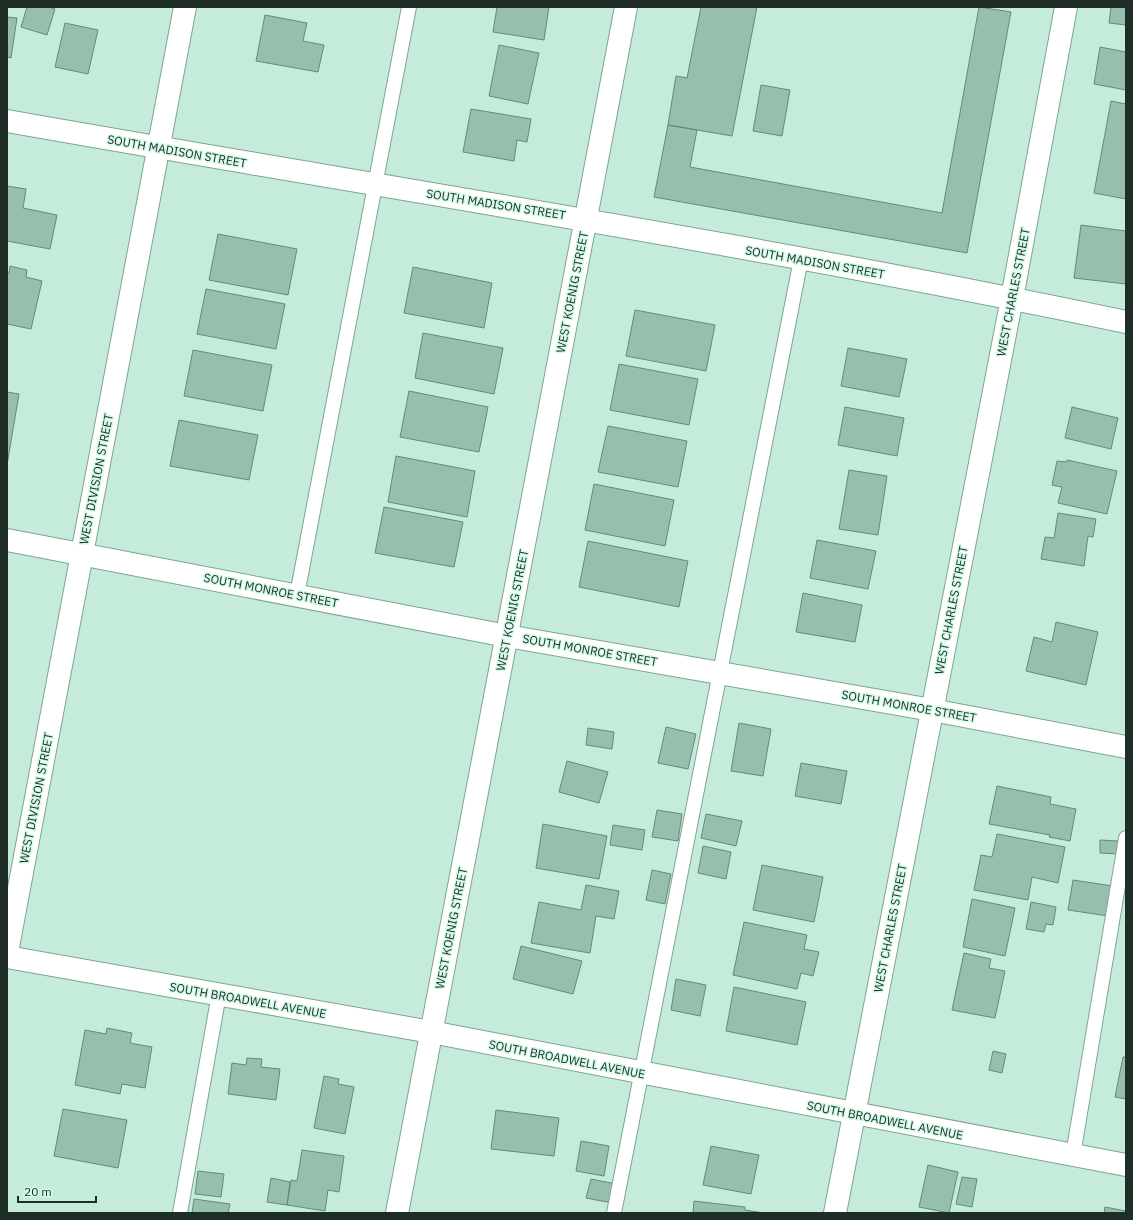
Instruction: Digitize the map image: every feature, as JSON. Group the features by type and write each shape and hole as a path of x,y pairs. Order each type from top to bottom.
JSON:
{"street":[{"name":"WEST DIVISION STREET","path":"7,952 185,7"},
{"name":"WEST KOENIG STREET","path":"397,1213 626,7"},
{"name":"WEST CHARLES STREET","path":"835,1213 1012,298 1066,7"},
{"name":"SOUTH MADISON STREET","path":"7,122 586,219 1012,298 1126,322"},
{"name":"SOUTH MONROE STREET","path":"7,540 82,553 507,636 932,710 1126,747"},
{"name":"SOUTH BROADWELL AVENUE","path":"7,957 431,1032 1126,1165"}],"lane":[{"path":"297,595 408,7"},
{"path":"614,1213 801,259"},
{"path":"1073,1155 1126,838"},
{"path":"180,1213 219,994"}],"building":[{"path":"27,7 49,7 55,9 47,35 21,27"},
{"path":"497,7 549,7 544,40 493,32"},
{"path":"701,7 757,7 732,136 668,125 676,76 687,78"},
{"path":"979,7 1011,12 967,253 654,197 668,125 697,130 690,167 942,213"},
{"path":"1111,7 1126,7 1126,25 1109,23"},
{"path":"265,15 307,23 303,41 324,45 318,72 256,61"},
{"path":"7,17 17,18 11,58 7,57"},
{"path":"65,23 98,30 88,74 55,67"},
{"path":"499,45 539,53 528,104 489,96"},
{"path":"1100,47 1126,52 1126,90 1094,84"},
{"path":"761,85 790,90 782,136 753,131"},
{"path":"1111,101 1126,104 1126,199 1094,193"},
{"path":"471,109 531,119 527,142 517,140 514,161 463,152"},
{"path":"7,186 26,189 23,208 57,215 50,249 7,241"},
{"path":"1081,225 1126,231 1126,284 1074,278"},
{"path":"218,234 297,249 288,295 209,280"},
{"path":"10,266 27,270 26,277 42,281 31,329 7,324 7,273 9,273"},
{"path":"413,267 492,283 484,328 404,313"},
{"path":"206,289 285,304 276,349 197,334"},
{"path":"635,310 715,325 706,371 626,356"},
{"path":"423,333 503,348 494,394 415,378"},
{"path":"848,348 907,359 899,397 841,386"},
{"path":"193,350 272,365 263,411 184,396"},
{"path":"619,364 698,379 689,425 610,410"},
{"path":"409,391 488,407 479,452 400,437"},
{"path":"7,392 19,394 7,465"},
{"path":"845,407 904,418 897,456 838,445"},
{"path":"1072,407 1118,418 1111,449 1065,438"},
{"path":"179,420 258,435 249,480 170,466"},
{"path":"608,426 687,441 678,487 598,472"},
{"path":"396,456 475,471 467,517 388,502"},
{"path":"1067,460 1117,471 1107,514 1058,503 1062,487 1052,485 1057,461 1067,462"},
{"path":"849,470 887,476 878,535 839,529"},
{"path":"594,484 674,500 665,546 585,530"},
{"path":"384,507 463,522 454,567 375,553"},
{"path":"1058,513 1096,519 1093,537 1088,536 1084,566 1041,559 1045,537 1054,538"},
{"path":"817,540 876,551 868,589 810,578"},
{"path":"588,541 688,561 679,607 579,587"},
{"path":"803,593 862,605 855,642 796,632"},
{"path":"1056,622 1098,632 1086,685 1026,671 1034,637 1052,642"},
{"path":"739,723 771,729 763,776 731,771"},
{"path":"666,727 696,734 688,769 658,763"},
{"path":"588,728 614,732 612,749 586,745"},
{"path":"567,761 608,772 599,803 559,792"},
{"path":"801,763 847,771 841,804 795,796"},
{"path":"997,786 1051,797 1050,804 1076,809 1070,841 1049,837 1050,835 989,824"},
{"path":"657,810 682,814 678,841 652,837"},
{"path":"706,814 742,821 736,846 701,838"},
{"path":"543,824 607,836 599,879 536,868"},
{"path":"613,825 645,830 642,850 610,845"},
{"path":"997,834 1065,847 1058,883 1032,877 1028,900 974,890 981,855 992,857"},
{"path":"1100,840 1118,841 1118,854 1100,853"},
{"path":"703,846 731,852 726,879 698,873"},
{"path":"762,865 823,877 814,922 753,910"},
{"path":"652,870 671,874 665,904 646,900"},
{"path":"1073,880 1113,886 1108,916 1068,910"},
{"path":"586,885 619,891 614,919 596,916 590,953 531,943 539,902 581,910"},
{"path":"972,899 1015,908 1005,956 963,947"},
{"path":"1031,902 1056,907 1053,925 1046,924 1044,932 1026,929"},
{"path":"744,922 807,935 804,949 819,952 813,976 801,973 797,989 733,975"},
{"path":"521,946 582,961 573,994 513,979"},
{"path":"964,953 991,959 989,968 1005,971 995,1018 952,1010"},
{"path":"676,979 706,985 700,1016 671,1010"},
{"path":"734,987 806,1002 797,1045 726,1031"},
{"path":"107,1028 132,1033 130,1043 152,1047 145,1088 122,1084 120,1094 75,1085 85,1030 106,1034"},
{"path":"993,1051 1006,1054 1002,1073 989,1070"},
{"path":"1123,1057 1126,1057 1126,1099 1115,1097"},
{"path":"247,1058 262,1059 261,1067 280,1069 276,1100 228,1094 232,1063 246,1065"},
{"path":"324,1076 339,1079 338,1084 354,1087 345,1134 314,1128"},
{"path":"63,1109 127,1120 118,1168 54,1156"},
{"path":"496,1110 559,1118 554,1156 491,1149"},
{"path":"581,1141 609,1146 604,1176 576,1171"},
{"path":"711,1146 759,1155 751,1194 703,1185"},
{"path":"302,1150 344,1156 339,1192 328,1190 325,1211 287,1205 291,1180 297,1181"},
{"path":"928,1165 958,1172 949,1213 919,1207"},
{"path":"198,1171 224,1174 221,1197 195,1194"},
{"path":"962,1177 977,1179 972,1207 956,1204"},
{"path":"271,1178 290,1182 287,1205 267,1202"},
{"path":"591,1179 616,1184 612,1203 586,1198"},
{"path":"194,1199 230,1204 228,1213 192,1213"},
{"path":"694,1201 745,1207 745,1210 764,1213 693,1213"},
{"path":"1105,1207 1126,1211 1126,1213 1104,1213"}]}
